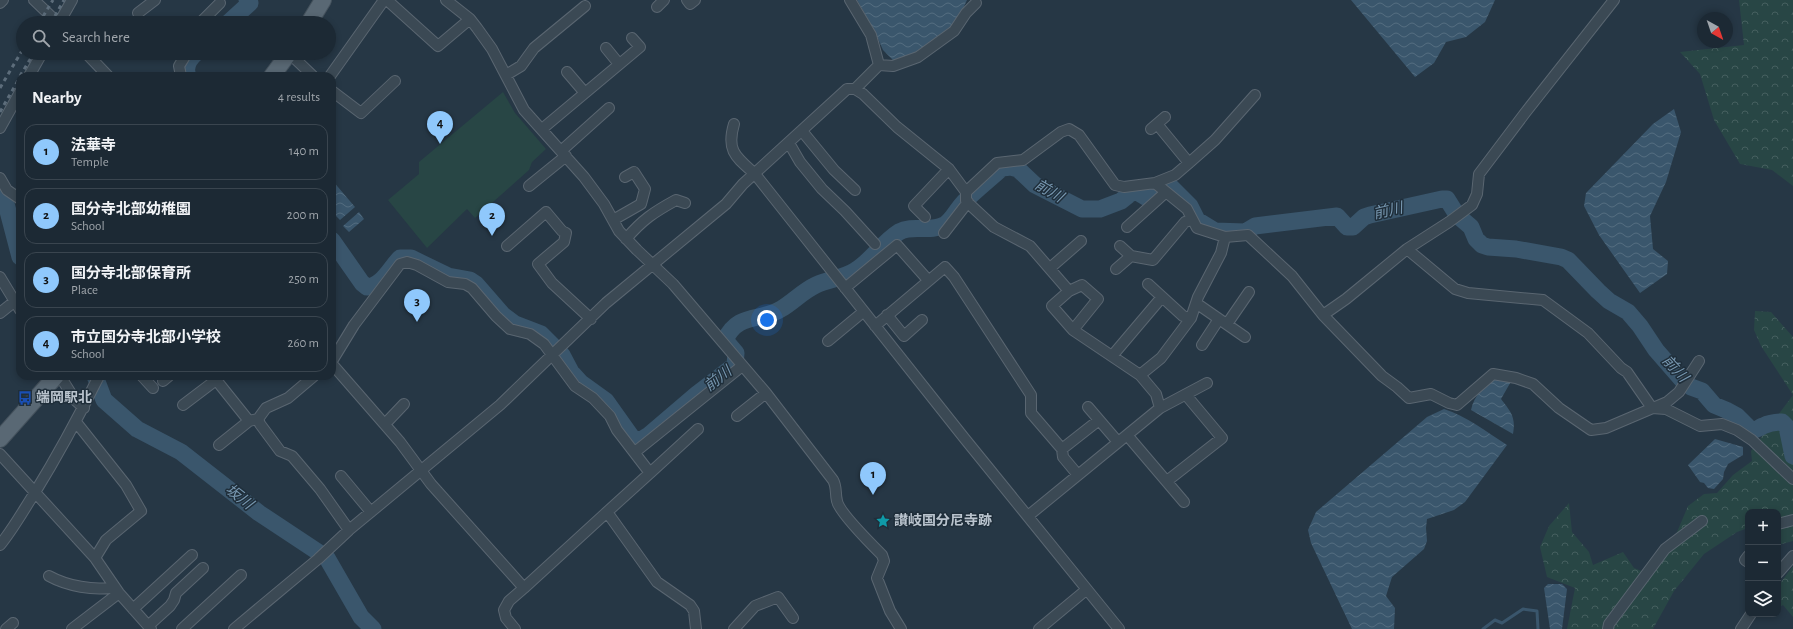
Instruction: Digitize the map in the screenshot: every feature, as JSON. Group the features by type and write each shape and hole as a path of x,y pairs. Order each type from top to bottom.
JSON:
{"main road":[{"path":"313,16 323,0"},
{"path":"275,72 284,60"},
{"path":"0,439 52,380"}],"street":[{"path":"0,3 3,0"},
{"path":"34,0 51,16"},
{"path":"62,16 72,0"},
{"path":"138,13 155,0"},
{"path":"333,72 385,0 438,46 470,19"},
{"path":"446,0 470,19 492,49 524,110 564,153 592,188 612,220 626,238 673,284 766,393 834,480 837,486 837,502 842,511 882,555 884,560 877,578 890,611 901,629"},
{"path":"687,0 690,4 695,0"},
{"path":"850,0 871,35 879,64"},
{"path":"1323,315 1346,299 1407,249 1472,205 1477,194 1479,174 1529,107 1614,0"},
{"path":"207,16 220,3"},
{"path":"879,64 893,66 918,57 954,31 966,13 976,3"},
{"path":"506,75 521,66 534,48 585,6"},
{"path":"542,129 640,47 632,38"},
{"path":"606,48 619,64"},
{"path":"31,72 38,60"},
{"path":"93,60 104,72"},
{"path":"180,72 179,66 183,60"},
{"path":"296,60 309,72"},
{"path":"855,89 879,64"},
{"path":"567,72 585,93"},
{"path":"336,94 361,113 395,81"},
{"path":"234,629 318,559 349,530 500,405 622,289 654,265 726,204 743,184 847,89 855,89 948,169 967,197 994,227 1030,246 1069,291"},
{"path":"944,233 967,197 997,163 1023,160 1061,132 1070,129 1080,135 1116,185 1124,187 1155,183 1175,175 1189,163 1215,140 1255,95"},
{"path":"0,128 16,99"},
{"path":"529,186 609,108"},
{"path":"1165,117 1154,127 1189,163"},
{"path":"734,124 730,137 732,151 755,174 863,312 1119,629"},
{"path":"802,131 834,170 855,190"},
{"path":"789,143 800,162 822,189 845,211 875,244"},
{"path":"926,218 914,206 948,169"},
{"path":"612,220 641,204 645,189 634,172 625,177"},
{"path":"0,178 7,190 16,196"},
{"path":"1155,183 1187,209 1191,220 1197,228 1225,237 1248,235 1292,276 1323,315 1382,376 1409,398 1431,394 1449,403 1457,405 1493,374 1516,378 1533,384 1559,408 1590,430 1606,428 1667,402 1679,392 1699,361"},
{"path":"1127,226 1166,192"},
{"path":"626,238 652,213 676,200 685,203"},
{"path":"507,246 546,212 566,233 564,242 538,264 552,283 591,319"},
{"path":"1120,246 1131,256 1153,260 1184,222 1191,220"},
{"path":"1140,375 1161,358 1191,318 1196,303 1221,253 1225,237"},
{"path":"1050,268 1081,241"},
{"path":"842,284 897,244 928,280"},
{"path":"1407,249 1455,289 1468,293 1543,300 1588,333 1621,368 1627,372 1652,408"},
{"path":"1116,269 1131,256"},
{"path":"336,354 354,325 400,264 407,262 417,265 448,282 465,284 472,288 496,316 510,329 530,334 544,344 575,386 593,398 610,416 617,430 650,473"},
{"path":"875,326 945,267 954,277 1031,395 1031,413 1062,449 1063,457 1078,475"},
{"path":"0,277 16,303"},
{"path":"1148,284 1183,316 1191,318"},
{"path":"1074,330 1098,299 1082,285 1069,291 1052,306 1074,330 1140,375 1156,394 1160,408"},
{"path":"1202,345 1249,292"},
{"path":"1112,356 1162,297"},
{"path":"1196,303 1245,336"},
{"path":"0,313 16,305"},
{"path":"828,340 863,312"},
{"path":"887,315 904,336 922,320"},
{"path":"635,452 742,366"},
{"path":"336,369 385,424 431,484 524,588"},
{"path":"62,380 75,400 84,408"},
{"path":"0,545 12,529 76,422 97,380"},
{"path":"146,380 153,388"},
{"path":"183,405 212,380"},
{"path":"216,380 253,420 260,424 280,451 292,456 320,489 349,530"},
{"path":"219,445 253,420 266,408 288,398 309,380"},
{"path":"1028,516 1160,408 1207,384"},
{"path":"737,416 766,393"},
{"path":"1167,482 1222,438 1186,395"},
{"path":"385,424 404,404"},
{"path":"1088,407 1118,442"},
{"path":"1652,408 1666,409 1700,426 1722,424 1737,430 1752,440 1793,479"},
{"path":"1062,449 1099,420"},
{"path":"76,422 126,485 141,511 106,540 95,558"},
{"path":"515,629 506,618 504,610 509,602 698,429"},
{"path":"1127,435 1184,502"},
{"path":"0,454 95,558 117,590 150,627 170,606 176,593 203,568"},
{"path":"341,476 371,512"},
{"path":"607,512 657,582 690,605 694,611 696,629"},
{"path":"1781,523 1793,520"},
{"path":"1608,629 1609,624 1665,549 1702,521"},
{"path":"133,609 192,555"},
{"path":"1781,570 1793,556"},
{"path":"182,629 241,575"},
{"path":"48,576 58,582 117,590"},
{"path":"72,629 117,590"},
{"path":"1040,629 1086,590"},
{"path":"734,629 755,606 778,597 793,618"},
{"path":"1741,629 1749,617"}],"green space":[{"path":"1739,0 1793,0 1793,186 1772,170 1740,164 1714,120 1700,74 1680,52 1717,48 1733,48 1733,46 1744,45"},
{"path":"503,92 515,113 546,149 532,162 529,170 475,218 467,209 427,248 388,200 419,174 419,162"},
{"path":"1755,311 1771,312 1793,337 1793,395 1761,346 1754,330"},
{"path":"1793,395 1793,541 1781,544 1781,509 1745,509 1745,529 1737,532 1704,554 1674,591 1653,629 1567,629 1575,588 1547,577 1540,547 1549,526 1569,503 1572,532 1589,552 1593,565 1623,552 1634,568 1652,575 1677,532 1688,506 1704,494 1717,493 1733,475 1752,461 1751,451"},
{"path":"1793,566 1793,617 1783,605 1781,606 1781,582"}],"water":[{"path":"857,0 967,0 954,28 920,52 895,62 883,50 874,30"},
{"path":"1351,0 1495,0 1485,22 1466,37 1446,42 1434,63 1415,77"},
{"path":"1674,109 1681,132 1666,182 1650,216 1653,249 1668,261 1667,274 1640,293 1599,235 1584,206 1586,193 1653,124"},
{"path":"336,185 355,207 340,220 336,216"},
{"path":"359,212 364,219 349,232 343,226"},
{"path":"1495,375 1513,378 1501,399 1512,415 1514,423 1513,434 1471,410 1477,395"},
{"path":"1444,409 1468,420 1507,445 1465,502 1454,510 1427,519 1427,541 1424,549 1392,577 1386,596 1395,608 1394,629 1352,629 1311,543 1308,530 1316,512 1427,417"},
{"path":"1715,439 1743,447 1743,455 1728,464 1724,472 1723,479 1714,489 1708,488 1704,483 1700,482 1688,465"},
{"path":"1548,584 1562,584 1567,589 1562,629 1550,629 1544,588"}],"waterway":[{"name":"前川","path":"236,16 250,3 247,0"},
{"name":"前川","path":"187,72 187,66 190,60"},
{"name":"前川","path":"336,246 362,283 367,287 372,286 381,280 400,258 411,258 448,276 470,280 476,284 503,315 515,324 541,334 562,355 571,372 581,383 606,401 633,439 641,440 735,365 736,353 725,340 730,331 736,325 743,321 773,313 816,285 851,273 862,266 899,232 910,229 933,228 944,225 950,221 964,202 973,193 1002,168 1011,167 1018,169 1035,185 1082,209 1100,209 1121,201 1131,193 1137,192 1147,198 1155,194 1158,190 1170,186 1190,206 1197,220 1215,231 1245,232 1255,226 1337,216 1347,227 1353,227 1364,217 1370,215 1447,199 1457,215 1471,227 1476,239 1482,245 1488,247 1516,249 1561,257 1568,260 1609,301 1628,312 1640,326 1656,350 1683,381 1691,387 1702,391 1714,405 1737,416 1751,430 1756,430 1770,423 1782,422 1787,427 1793,456"},
{"name":"坂川","path":"0,190 4,196 16,242"},
{"name":"坂川","path":"96,380 104,400 137,429 181,452 259,513 327,558 361,617 373,629"},
{"path":"1483,629 1495,620 1502,623 1523,609 1537,611 1538,629"}],"railway":[{"path":"43,16 53,0"},
{"path":"55,16 64,0"},
{"path":"0,88 17,60"},
{"path":"22,72 30,60"},
{"path":"0,112 16,84"}],"place":[{"name":"市立国分寺北部小学校","path":"440,144"},
{"name":"国分寺北部幼稚園","path":"492,236"},
{"name":"国分寺北部保育所","path":"417,322"},
{"name":"端岡駅北","path":"25,398"},
{"name":"法華寺","path":"873,495"},
{"name":"讃岐国分尼寺跡","path":"883,521"}]}
